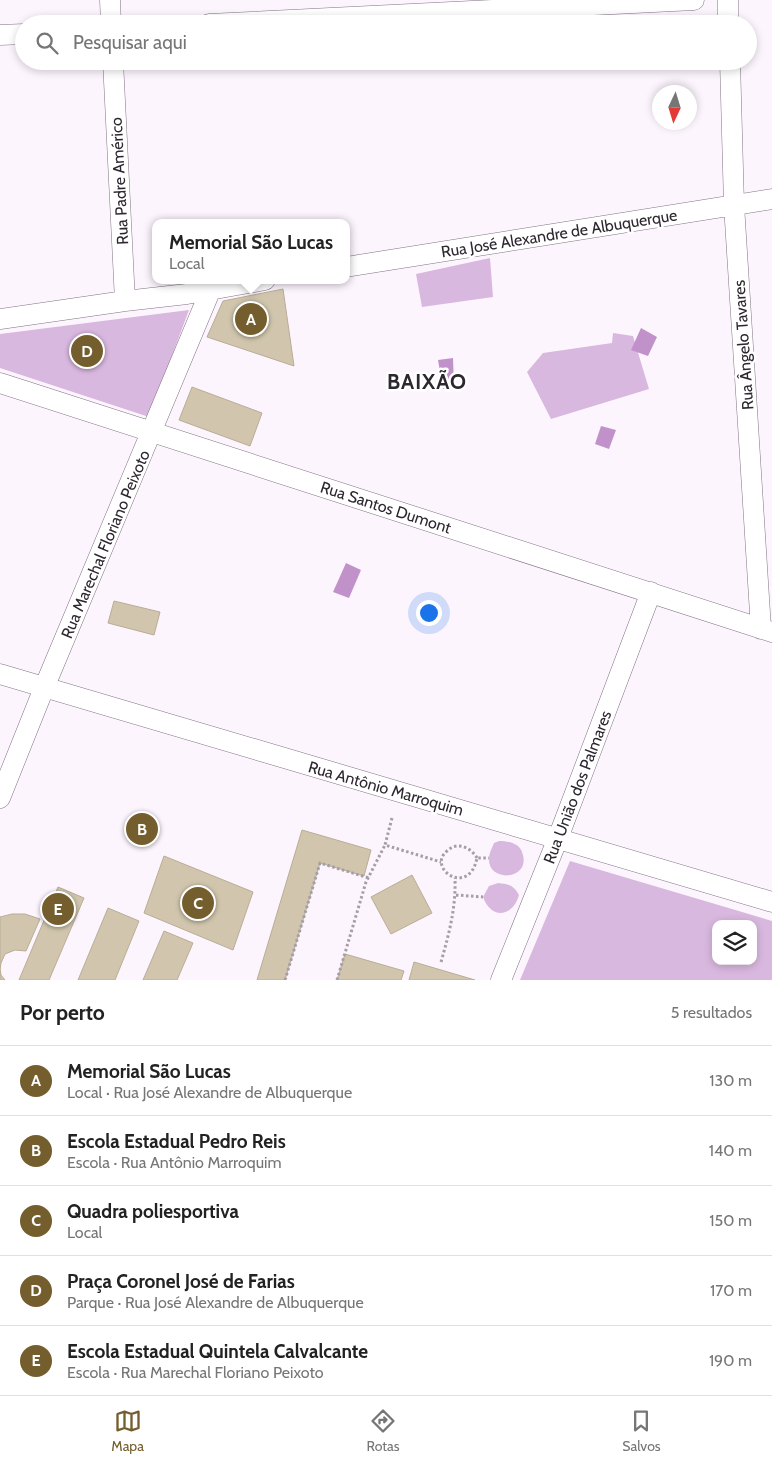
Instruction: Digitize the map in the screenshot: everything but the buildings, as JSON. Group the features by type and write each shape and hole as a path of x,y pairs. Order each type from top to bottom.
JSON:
{"street":[{"path":"110,0 111,15"},
{"path":"315,15 409,7 694,0"},
{"path":"728,0 728,15"},
{"path":"0,35 15,34"},
{"name":"Rua Padre Américo","path":"113,70 125,301"},
{"name":"Rua Ângelo Tavares","path":"730,70 734,205 766,630"},
{"name":"Rua José Alexandre de Albuquerque","path":"350,266 772,199"},
{"path":"0,319 186,294 241,284"},
{"name":"Rua Marechal Floriano Peixoto","path":"0,798 211,289"},
{"name":"Rua Santos Dumont","path":"0,383 766,630"},
{"name":"Rua União dos Palmares","path":"501,980 558,838 651,592"},
{"name":"Rua Antônio Marroquim","path":"0,674 772,902"}],"path":[{"path":"337,980 369,878 385,845 392,818"},
{"path":"385,845 441,862"},
{"path":"477,858 475,867 470,873 466,876 455,878 449,876 444,871 441,862 444,854 450,848 458,846 468,848 477,858 489,858"},
{"path":"285,980 320,863 369,878"},
{"path":"441,962 454,917 455,878"},
{"path":"456,895 483,897"}],"shaded area":[{"path":"490,258 493,297 422,307 416,274"},
{"path":"189,310 149,417 0,368 0,334"},
{"path":"641,328 657,337 648,356 631,350"},
{"path":"613,333 633,336 649,389 551,419 527,372 543,353 612,343"},
{"path":"453,358 454,388 443,389 438,360"},
{"path":"601,426 616,430 609,449 595,444"},
{"path":"346,563 361,570 349,598 333,592"},
{"path":"499,841 513,843 521,849 524,861 516,873 501,875 490,866 490,852 494,843"},
{"path":"570,861 772,921 772,980 520,980"},
{"path":"498,883 510,886 519,895 512,908 502,913 491,909 483,897 489,886"}],"place":[{"name":"Memorial São Lucas","path":"251,319"},
{"name":"Praça Coronel José de Farias","path":"87,351"},
{"name":"Escola Estadual Pedro Reis","path":"142,829"},
{"name":"Quadra poliesportiva","path":"198,903"},
{"name":"Escola Estadual Quintela Calvalcante","path":"58,909"}],"district":[{"name":"BAIXÃO","path":"427,382"}]}
